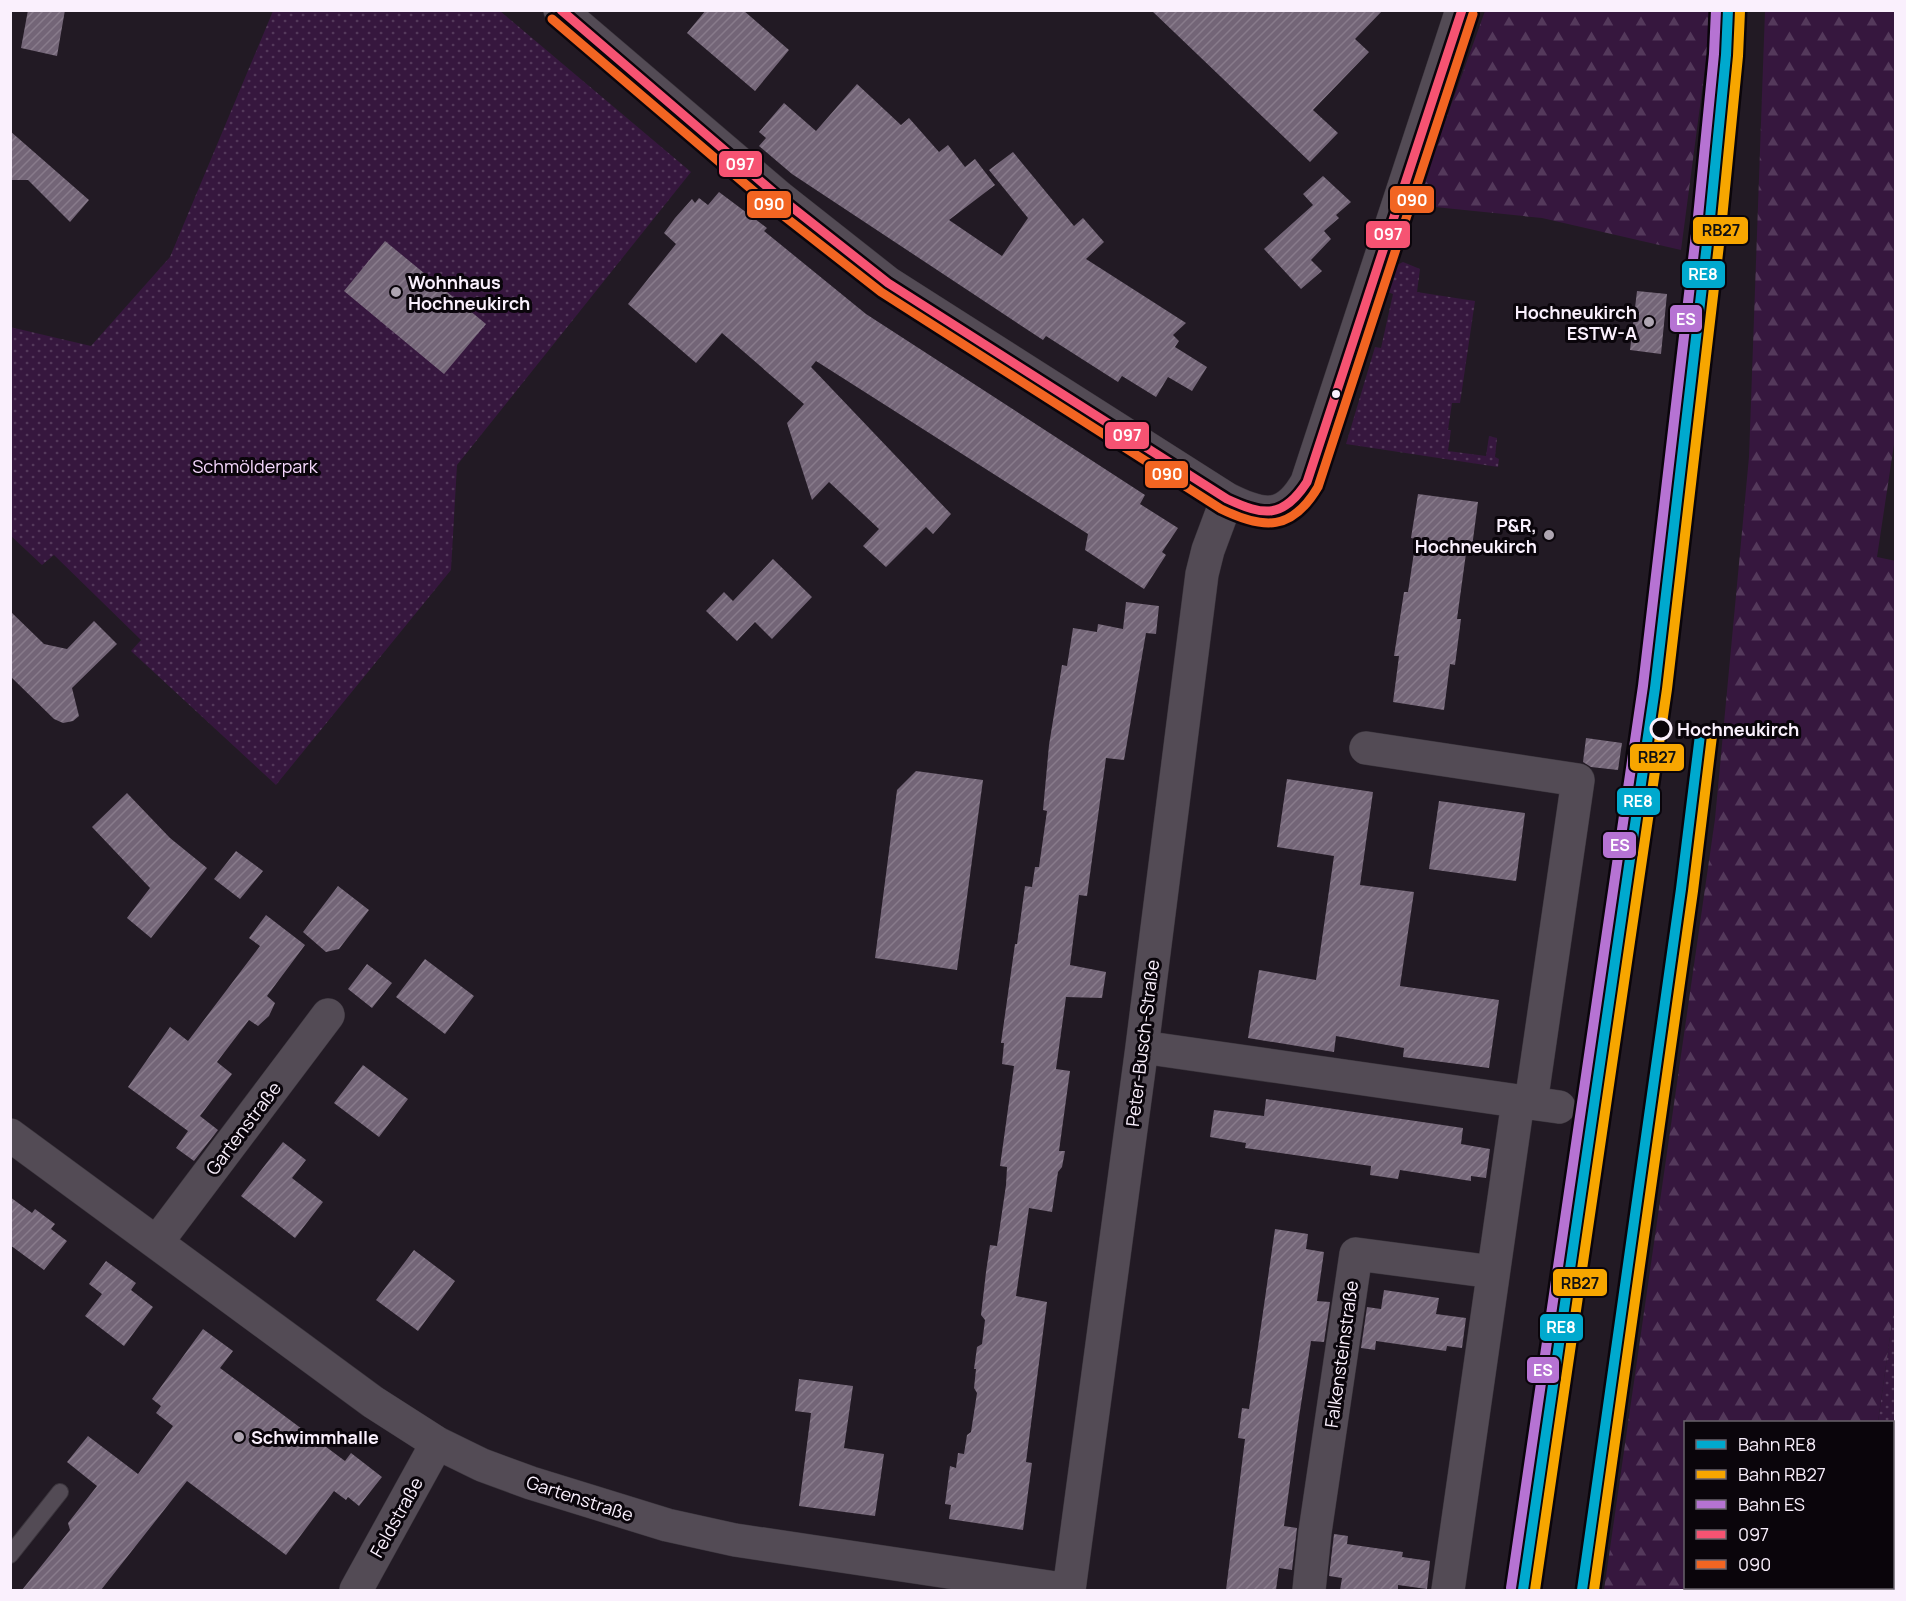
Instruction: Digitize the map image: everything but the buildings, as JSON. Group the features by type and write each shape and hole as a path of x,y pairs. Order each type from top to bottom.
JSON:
{"street":[{"path":"560,10 761,182 888,283 1227,499 1258,513 1280,510 1290,505 1307,483 1462,10"},
{"name":"Peter-Busch-Straße","path":"1069,1590 1142,1047 1202,574 1208,550 1227,499"},
{"path":"1366,748 1578,780 1536,1103 1493,1272 1448,1590"},
{"name":"Gartenstraße","path":"157,1242 328,1015"},
{"path":"1142,1047 1536,1103"},
{"name":"Gartenstraße","path":"10,1135 373,1402 437,1443 482,1465 531,1483 678,1528 746,1542 1069,1590"},
{"name":"Falkensteinstraße","path":"1309,1590 1315,1533 1356,1254 1493,1272"},
{"name":"Feldstraße","path":"356,1590 437,1443"}],"lane":[{"path":"10,1555 60,1492"}],"green space":[{"name":"Schmölderpark","path":"273,11 500,11 691,172 457,465 451,570 276,785 131,651 141,640 54,555 42,565 11,536 10,327 91,346 170,257"},
{"path":"1485,11 1710,11 1709,38 1681,250 1542,218 1415,205"},
{"path":"1765,11 1895,11 1896,431 1877,557 1896,561 1895,1301 1878,1421 1684,1421 1684,1589 1854,1590 1604,1590 1715,819 1749,457"},
{"path":"1403,262 1420,269 1417,292 1475,301 1460,403 1452,403 1448,451 1486,456 1489,436 1497,438 1495,457 1499,459 1498,467 1346,444 1375,347 1381,348 1393,294 1385,291 1391,268"},
{"path":"1895,1300 1895,1590 1854,1590 1894,1589 1894,1421 1878,1421"}],"rail line":[{"name":"ES","path":"1511,1588 1643,686 1698,217 1714,54 1716,10"},
{"name":"RE8","path":"1523,1590 1655,688 1710,218 1726,55 1728,10"},
{"name":"RB27","path":"1535,1590 1667,689 1722,219 1738,56 1740,11"},
{"name":"RE8","path":"1582,1590 1681,889 1700,735"},
{"name":"RB27","path":"1594,1590 1693,891 1712,736"}],"transit line":[{"name":"097","path":"561,10 779,197 888,283 1227,499 1262,511 1272,511 1290,503 1307,482 1462,10"},
{"name":"090","path":"552,19 771,206 881,292 1221,509 1251,521 1264,523 1287,519 1298,512 1318,487 1473,14"}],"place":[{"name":"Wohnhaus Hochneukirch","path":"396,292"},
{"name":"Hochneukirch ESTW-A","path":"1649,322"},
{"name":"P&R, Hochneukirch","path":"1549,535"},
{"name":"Hochneukirch","path":"1661,729"},
{"name":"Schwimmhalle","path":"239,1437"}]}
